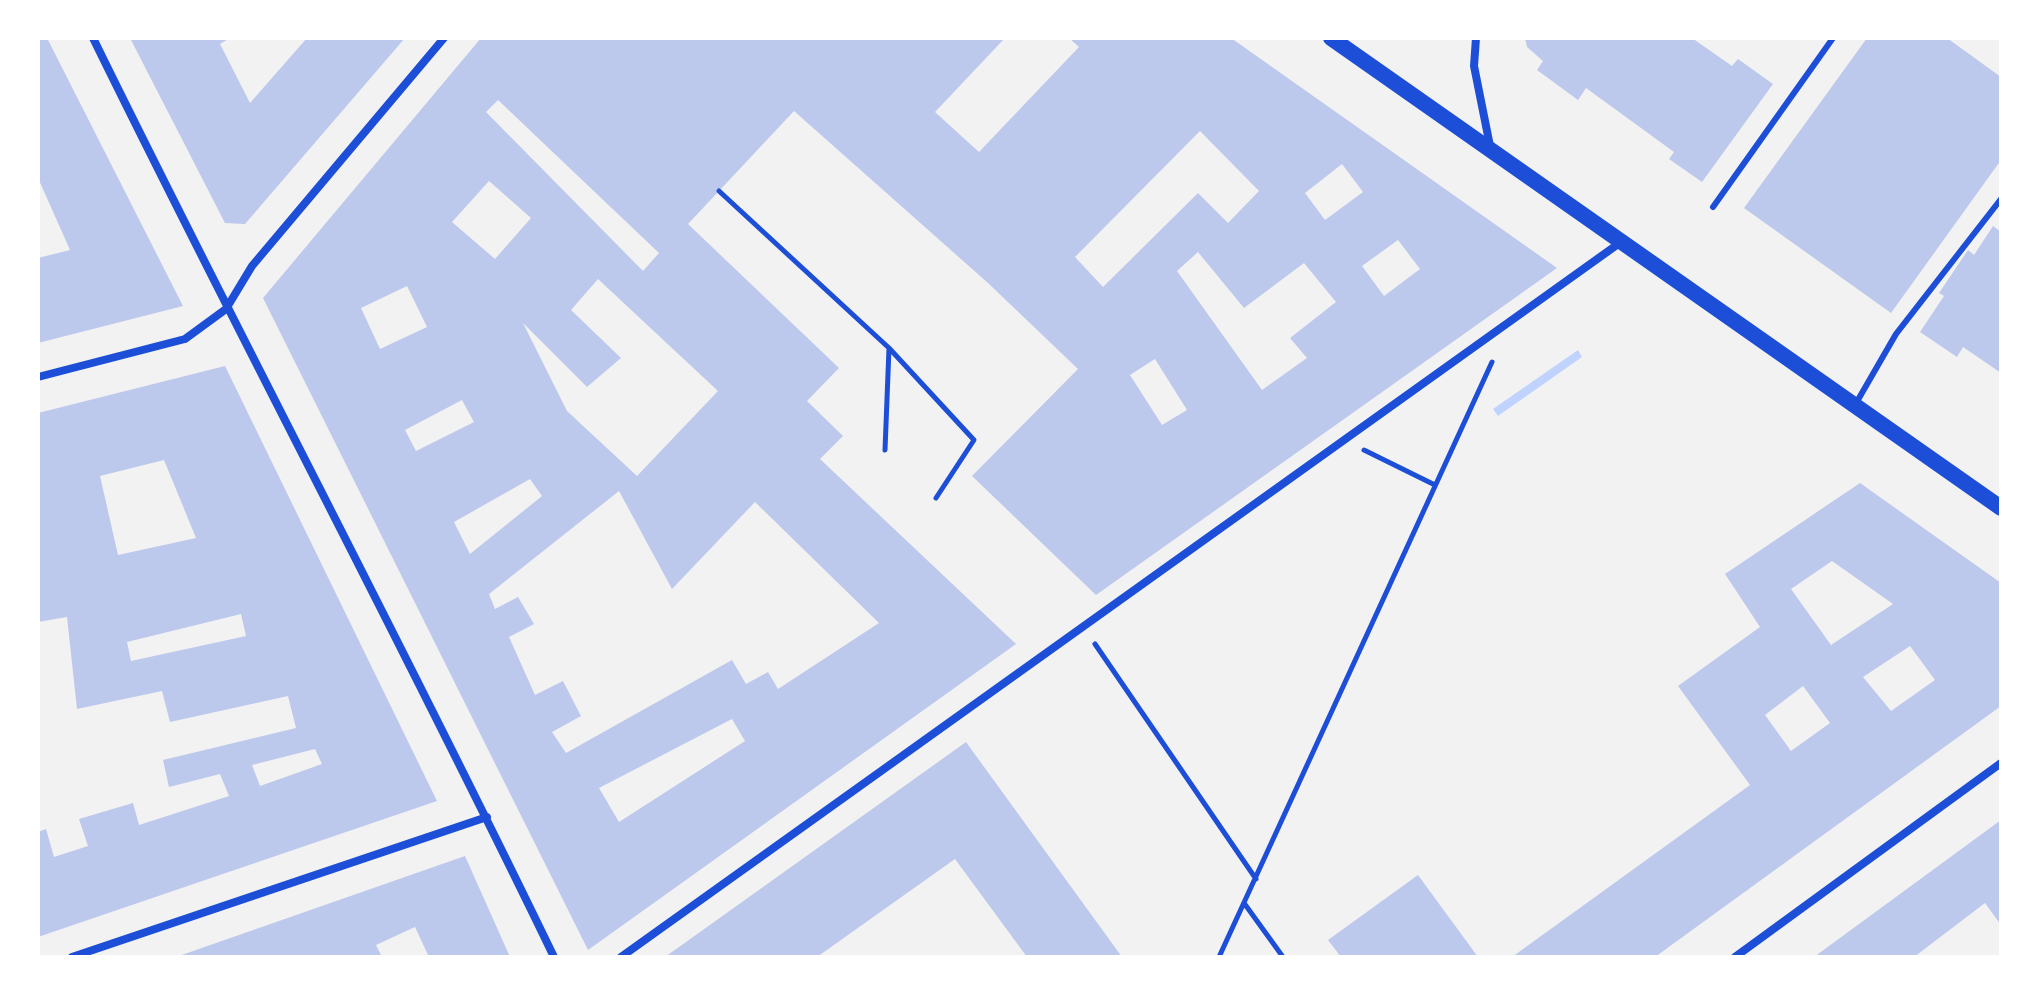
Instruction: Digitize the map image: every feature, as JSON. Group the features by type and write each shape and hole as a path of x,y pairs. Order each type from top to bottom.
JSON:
{"main road":[{"path":"1331,38 2001,508"}],"street":[{"path":"93,38 226,309 487,817 554,957"},
{"path":"38,377 185,339 226,309 252,266 444,38"},
{"path":"1476,38 1474,66 1491,151"},
{"path":"621,957 1621,242"},
{"path":"1735,957 2001,763"},
{"path":"72,957 487,817"}],"lane":[{"path":"1713,207 1833,38"},
{"path":"1855,405 1896,334 2001,199"},
{"path":"1991,211 2001,216"}],"path":[{"path":"719,191 889,348 974,440 936,498"},
{"path":"1219,957 1510,321"},
{"path":"885,450 889,348"},
{"path":"1344,440 1435,485"},
{"path":"1083,627 1256,879"},
{"path":"1244,903 1283,957"}],"water":[{"path":"1578,350 1582,357 1498,416 1493,409"}],"building":[{"path":"38,38 47,38 183,306 38,343 38,258 70,250 38,178"},
{"path":"130,38 230,38 220,44 250,103 307,38 405,38 245,224 225,223"},
{"path":"481,38 1005,38 935,112 979,152 1079,47 1069,38 1231,38 1557,268 1096,595 972,476 1078,369 988,283 794,111 688,224 839,368 807,401 843,436 820,459 1016,644 588,950 263,298","holes":["498,100 659,253 643,271 486,112","1200,131 1259,191 1228,223 1198,193 1103,287 1075,257","1342,164 1363,192 1325,220 1305,193","489,181 531,218 495,259 452,222","1398,240 1420,269 1384,296 1362,266","1198,252 1244,308 1304,263 1336,302 1290,338 1307,358 1262,390 1177,271","598,279 718,391 637,476 567,411 523,323 587,387 621,358 571,310","407,286 427,327 380,349 361,308","1155,359 1187,410 1162,425 1130,375","462,400 474,422 416,451 405,430","530,479 542,496 470,554 454,522","619,491 672,589 755,502 879,623 778,689 768,672 746,684 732,660 566,753 552,732 581,716 563,681 535,695 509,637 534,624 518,597 495,609 489,594","732,719 745,741 619,822 599,788"]},
{"path":"1525,38 1692,38 1732,66 1738,59 1773,84 1702,182 1669,159 1674,152 1586,88 1578,100 1537,70 1543,61 1527,47"},
{"path":"1867,38 1947,38 2001,77 2001,160 1891,313 1744,208"},
{"path":"1993,226 2001,232 2001,373 1963,347 1957,357 1920,332 1944,296 1939,293 1968,250 1974,255"},
{"path":"225,366 437,801 38,937 38,832 46,829 54,857 88,846 79,819 133,803 139,825 229,796 220,774 169,787 163,760 296,728 288,696 170,722 162,691 77,709 67,617 38,622 38,413","holes":["164,460 196,538 118,555 100,476","241,614 246,636 131,661 127,642","315,749 322,764 260,786 252,765"]},
{"path":"1860,483 2001,583 2001,706 1655,957 1512,957 1750,785 1678,686 1760,627 1725,574","holes":["1832,561 1893,604 1831,645 1791,589","1910,646 1935,680 1891,711 1863,677","1803,686 1830,723 1791,751 1765,715"]},
{"path":"966,742 1122,957 1027,957 955,859 817,957 665,957"},
{"path":"2001,820 2001,925 1985,903 1914,957 1814,957"},
{"path":"465,856 510,957 429,957 415,927 376,945 382,957 176,957"},
{"path":"1418,875 1478,957 1341,957 1328,940"}]}
